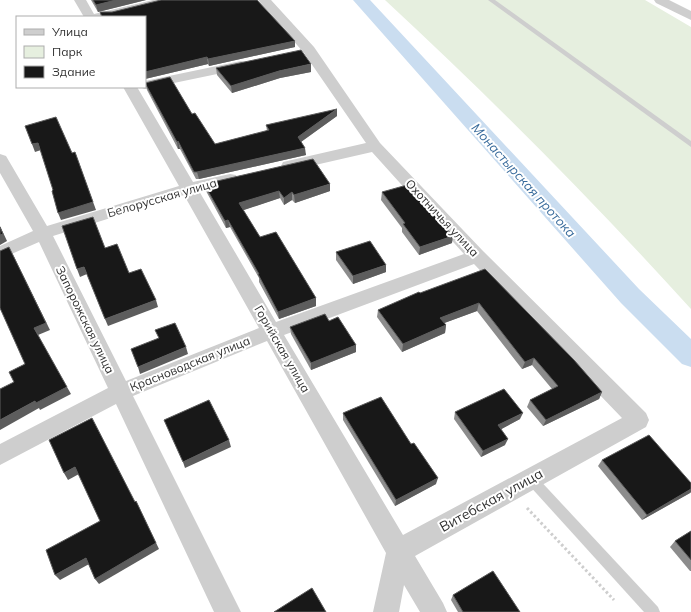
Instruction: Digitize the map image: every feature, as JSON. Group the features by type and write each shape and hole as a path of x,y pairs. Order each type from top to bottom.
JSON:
{"street":[{"path":"80,0 89,16"},
{"path":"102,16 168,0"},
{"name":"Охотничья улица","path":"264,0 301,52 375,146 477,256 638,420"},
{"path":"660,0 691,16"},
{"path":"146,85 254,62"},
{"name":"Горийская улица","path":"137,88 189,188 434,612"},
{"path":"274,169 375,146"},
{"name":"Запорожская улица","path":"0,159 43,233 228,612"},
{"name":"Белорусская улица","path":"0,253 43,233 189,188 244,176"},
{"name":"Красноводская улица","path":"0,455 120,392 272,331 477,256"},
{"name":"Витебская улица","path":"399,551 638,420"},
{"path":"386,612 399,551"}],"lane":[{"path":"491,0 691,145"},
{"path":"531,479 653,612"}],"path":[{"path":"510,490 620,606"}],"green space":[{"path":"385,0 645,0 691,27 691,309 617,229 541,151 425,37"}],"building":[{"path":"93,0 116,0 96,5"},
{"path":"161,0 257,0 295,41 208,59 207,57 146,72 146,16 102,16 100,12 112,12"},
{"path":"301,50 311,64 279,71 231,86 216,68"},
{"path":"170,77 192,114 195,113 215,144 269,130 266,125 337,109 298,137 305,148 194,172 146,83"},
{"path":"56,117 72,153 75,152 93,202 58,213 53,190 38,143 32,144 25,126"},
{"path":"313,159 330,184 294,195 292,192 284,198 279,191 239,203 260,237 276,232 316,298 278,312 259,274 228,220 225,221 204,184"},
{"path":"407,185 453,236 420,247 403,224 405,223 382,192"},
{"path":"93,217 105,248 117,244 129,273 141,269 156,300 105,319 84,267 77,269 62,226"},
{"path":"0,227 3,234 0,235"},
{"path":"370,241 386,265 353,276 336,252"},
{"path":"9,247 46,323 34,328 67,387 36,403 35,401 0,420 0,389 14,382 9,372 25,364 0,308 0,251"},
{"path":"485,269 574,360 602,392 546,420 530,400 558,386 534,358 525,362 479,303 440,318 446,325 403,344 378,310 419,292 420,293"},
{"path":"325,314 329,321 338,317 356,345 311,363 290,327"},
{"path":"175,323 186,347 138,367 131,349 159,338 155,330"},
{"path":"504,389 523,413 498,425 508,439 483,451 455,412"},
{"path":"381,397 411,444 414,443 438,478 396,500 343,413"},
{"path":"209,400 229,440 183,462 164,420"},
{"path":"92,418 135,502 136,501 156,543 95,579 86,558 55,575 46,550 100,521 75,467 64,473 49,440"},
{"path":"649,435 691,483 691,489 647,515 602,460"},
{"path":"691,531 691,560 675,541"},
{"path":"493,571 520,612 463,612 453,595"},
{"path":"312,588 326,612 274,612"}],"waterway":[{"name":"Монастырская протока","path":"361,0 630,296 691,356"}]}
